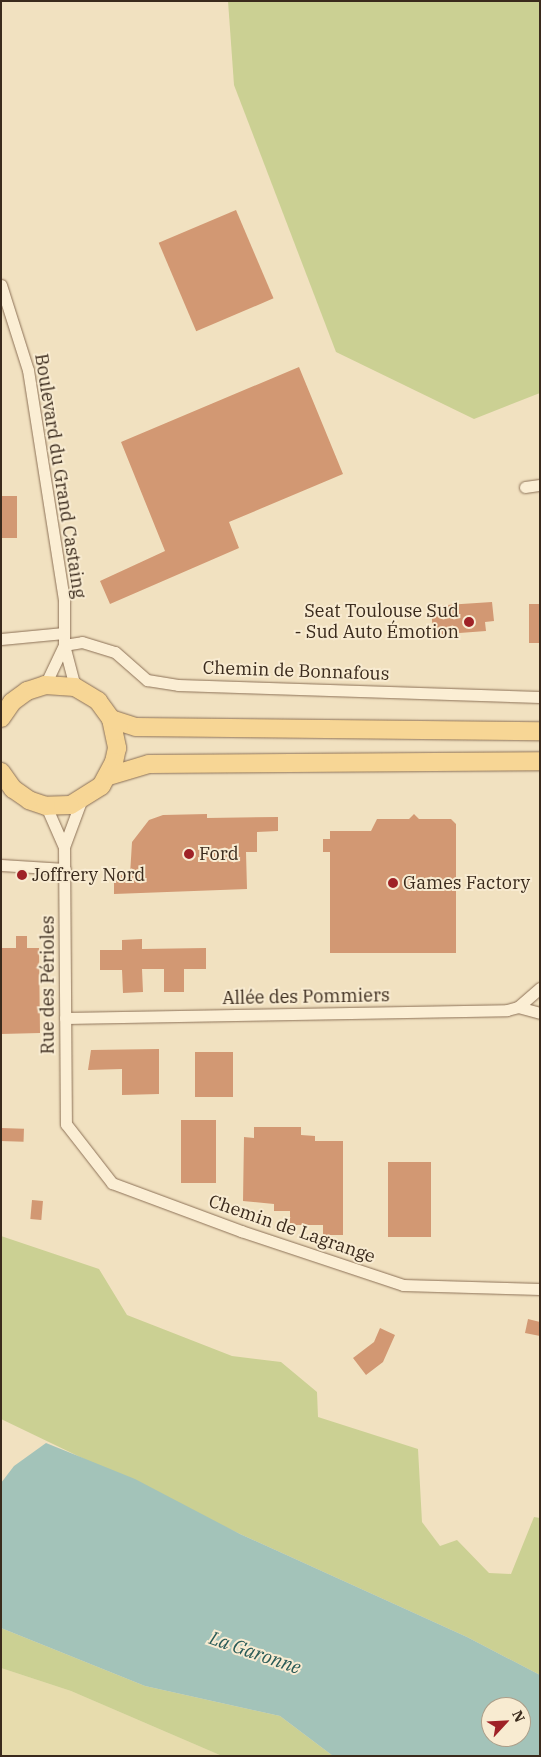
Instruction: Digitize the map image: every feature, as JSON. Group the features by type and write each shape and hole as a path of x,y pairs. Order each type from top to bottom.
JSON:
{"main road":[{"path":"1,718 12,702 45,685 75,687 98,701 111,719 117,748 109,776"},
{"path":"111,719 136,727 540,731"},
{"path":"1,773 13,789 46,806 81,801 109,776 149,764 540,761"}],"street":[{"name":"Boulevard du Grand Castaing","path":"1,285 28,370 64,601 64,645 75,687"},
{"path":"525,487 540,485"},
{"path":"1,639 64,633"},
{"name":"Chemin de Bonnafous","path":"64,645 82,642 115,652 147,680 178,685 540,696"},
{"name":"Boulevard du Grand Castaing","path":"45,685 64,645"},
{"name":"Rue des Périoles","path":"64,848 81,801"},
{"name":"Rue des Périoles","path":"46,806 64,848 66,1124"},
{"path":"1,865 65,870"},
{"path":"518,1007 540,988"},
{"name":"Allée des Pommiers","path":"65,1018 461,1011 518,1007 540,1013"},
{"name":"Chemin de Lagrange","path":"66,1124 112,1183 241,1231 403,1285 540,1289"}],"shaded area":[{"path":"1,1668 71,1691 222,1756 1,1756"}],"green space":[{"path":"228,1 540,1 540,393 474,419 336,352 234,85"},
{"path":"1,1236 99,1269 127,1315 232,1356 281,1362 317,1392 318,1417 418,1449 422,1522 440,1546 457,1540 489,1573 511,1574 534,1517 540,1518 540,1675 467,1637 240,1534 1,1419"},
{"path":"1,1628 145,1686 280,1716 333,1756 222,1756 71,1691 1,1668"}],"water":[{"name":"La Garonne","path":"46,1443 135,1479 240,1534 467,1637 540,1675 540,1756 333,1756 280,1716 145,1686 1,1628 1,1483 14,1466"}],"building":[{"path":"236,210 274,298 196,331 159,243"},
{"path":"299,367 343,474 229,522 239,548 110,604 100,581 165,551 121,442"},
{"path":"1,496 17,496 17,538 1,538"},
{"path":"492,602 494,621 485,622 486,631 433,635 431,606"},
{"path":"529,604 540,604 540,643 529,643"},
{"name":"Ford","path":"207,814 207,818 278,817 278,831 257,832 257,852 246,852 247,889 114,894 114,875 130,875 132,842 149,820 163,815"},
{"name":"Games Factory","path":"414,814 419,819 451,819 456,824 456,953 330,953 330,852 323,852 323,839 330,839 330,831 371,831 377,819 409,819"},
{"path":"16,936 27,936 27,948 39,948 40,1033 1,1034 1,948 16,948"},
{"path":"142,939 142,949 206,948 206,969 184,969 184,992 164,992 164,969 142,969 143,992 123,993 122,970 100,970 100,950 122,950 122,940"},
{"path":"159,1049 159,1094 122,1095 122,1069 88,1070 91,1050"},
{"path":"195,1052 233,1052 233,1097 195,1097"},
{"path":"181,1120 216,1120 216,1183 181,1183"},
{"path":"254,1127 301,1127 301,1135 315,1136 315,1141 343,1141 343,1235 323,1235 323,1225 290,1225 290,1211 274,1211 274,1204 243,1201 244,1137 254,1138"},
{"path":"1,1128 24,1129 24,1142 1,1141"},
{"path":"388,1162 431,1162 431,1237 388,1237"},
{"path":"32,1200 43,1201 41,1220 30,1219"},
{"path":"528,1319 540,1322 540,1336 525,1333"},
{"path":"380,1328 395,1335 383,1362 366,1375 353,1358 374,1342"}],"place":[{"name":"Seat Toulouse Sud - Sud Auto Émotion","path":"469,622"},
{"name":"Ford","path":"189,854"},
{"name":"Joffrery Nord","path":"22,875"},
{"name":"Games Factory","path":"393,883"}]}
